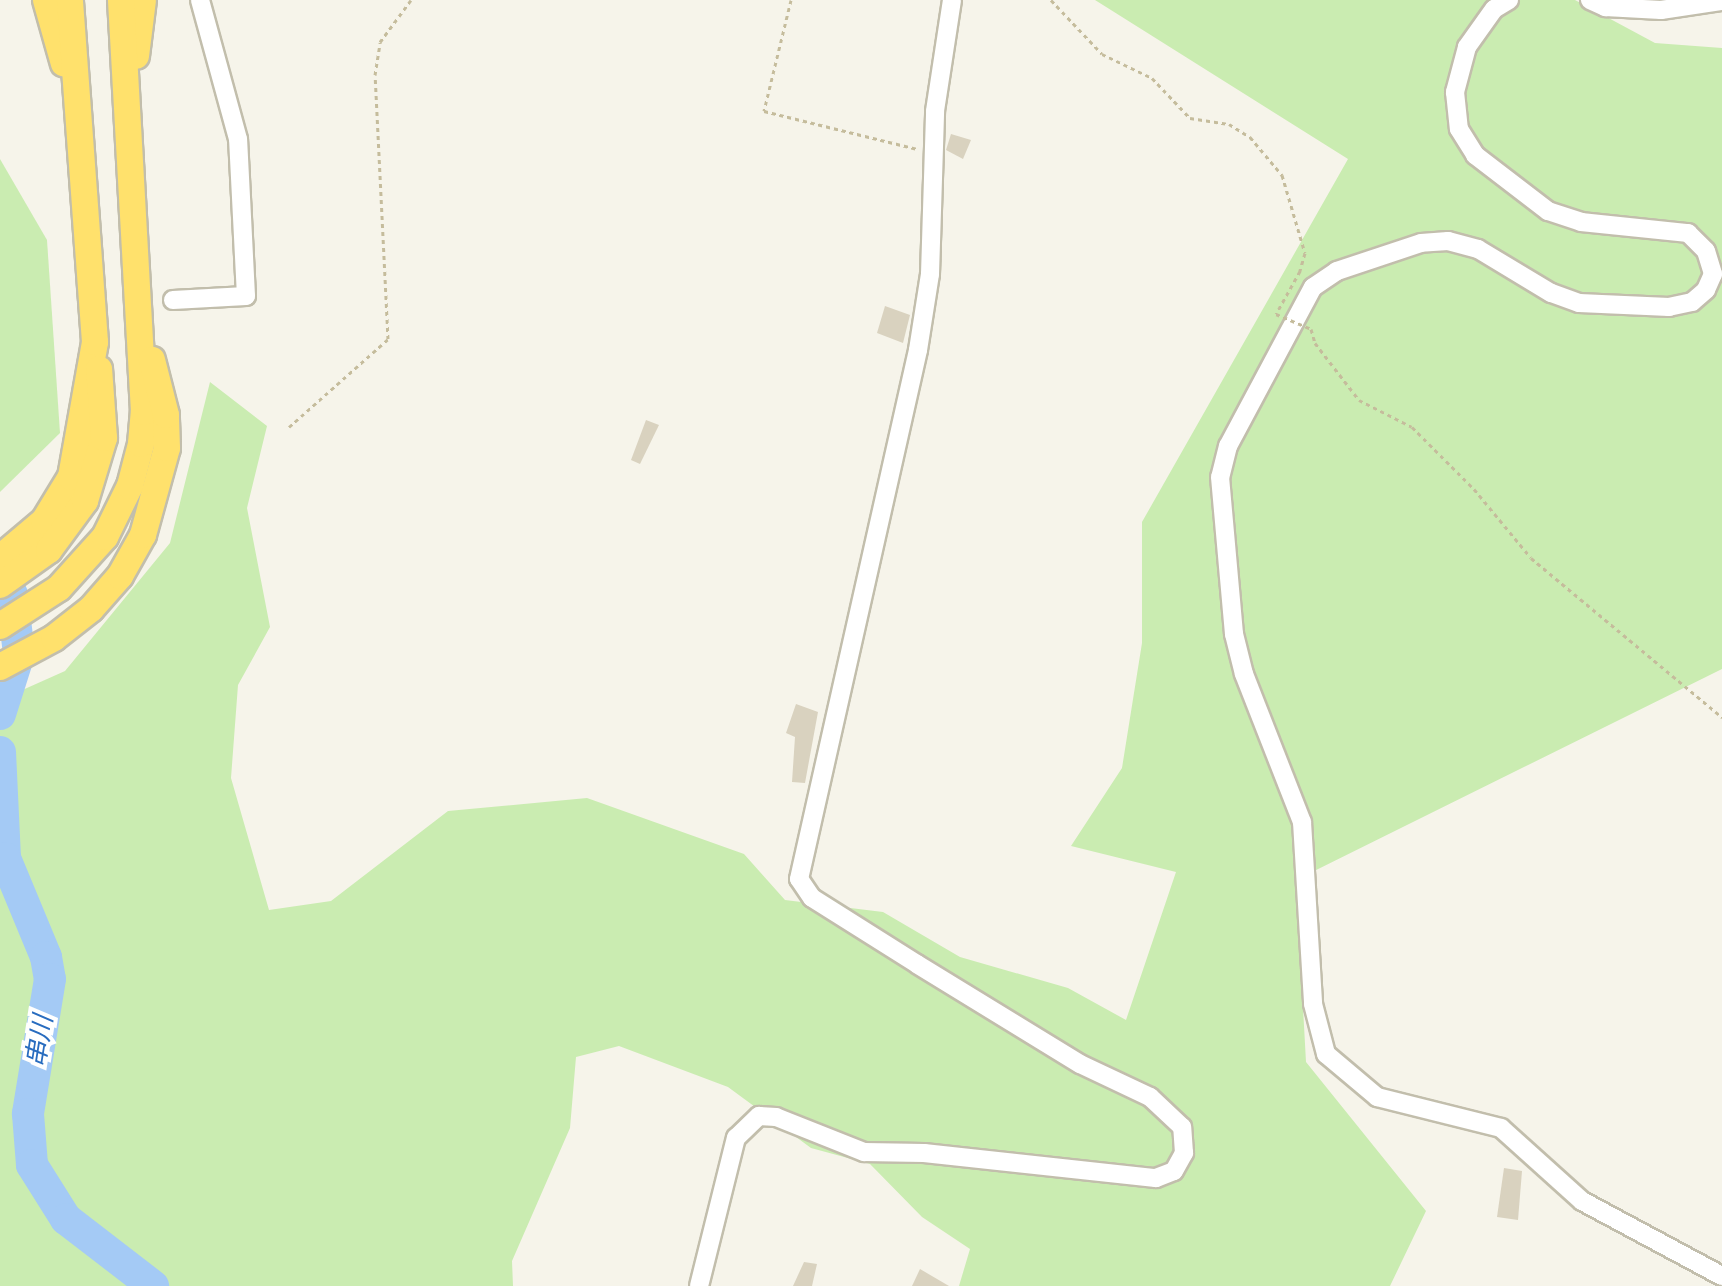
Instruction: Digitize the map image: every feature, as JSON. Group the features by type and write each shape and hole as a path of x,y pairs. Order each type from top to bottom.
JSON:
{"highway":[{"path":"46,0 82,138"},
{"path":"0,585 40,559 73,522 93,481 95,342 70,0"},
{"path":"0,626 59,588 105,537 130,486 141,444 139,309 121,0"},
{"path":"127,121 143,0"},
{"path":"0,667 74,623 120,576 151,517 167,448 166,415 139,309"},
{"path":"0,558 33,533 58,502 92,436"}],"street":[{"path":"173,300 246,296 238,139 200,0"},
{"path":"699,1286 736,1138 759,1116 776,1117 864,1152 924,1153 1156,1178 1174,1171 1184,1153 1182,1127 1150,1097 1080,1064 917,964 812,898 799,879 918,350 930,274 933,153 952,0"},
{"path":"1509,0 1494,9 1467,47 1455,92 1459,129 1475,155 1515,191 1548,211 1581,222 1688,233 1706,251 1713,274 1706,290 1692,302 1669,307 1579,303 1551,293 1478,249 1448,241 1421,243 1337,271 1313,287 1228,446 1220,477 1234,634 1244,674 1302,822 1313,1004 1326,1054 1377,1097 1501,1128 1582,1201 1722,1276"},
{"path":"1590,0 1605,7 1661,10 1722,1"}],"path":[{"path":"289,427 388,339 375,75 380,42 411,0"},
{"path":"791,0 764,111 933,153"},
{"path":"1051,0 1102,54 1152,78 1190,118 1229,124 1250,137 1282,175 1305,253 1300,271 1276,314 1311,329 1315,343 1359,400 1412,427 1474,489 1531,558 1722,717"}],"green space":[{"path":"1095,0 1575,0 1655,43 1722,48 1722,669 1296,880 1306,1062 1426,1211 1390,1286 959,1286 970,1249 922,1217 870,1164 811,1148 728,1087 619,1046 576,1057 570,1128 512,1261 513,1286 0,1286 0,700 65,671 170,543 210,382 267,426 247,508 270,627 238,685 231,778 269,910 331,901 448,811 587,798 744,854 785,900 883,912 960,957 1068,988 1126,1020 1176,872 1071,846 1122,768 1142,643 1142,522 1348,159"},
{"path":"0,159 47,240 60,433 0,492"}],"building":[{"path":"951,134 971,140 963,159 946,150"},
{"path":"885,306 910,315 903,343 877,333"},
{"path":"646,420 659,425 640,464 631,460"},
{"path":"796,704 818,712 805,783 792,782 795,737 786,733"},
{"path":"1504,1168 1522,1171 1518,1220 1497,1217"},
{"path":"804,1262 817,1264 812,1286 793,1286"},
{"path":"920,1269 949,1286 912,1286"}],"waterway":[{"name":"串川","path":"0,562 12,595 19,654 0,714"},
{"name":"串川","path":"0,752 5,858 46,957 50,979 28,1114 32,1165 66,1219 153,1286"}]}
